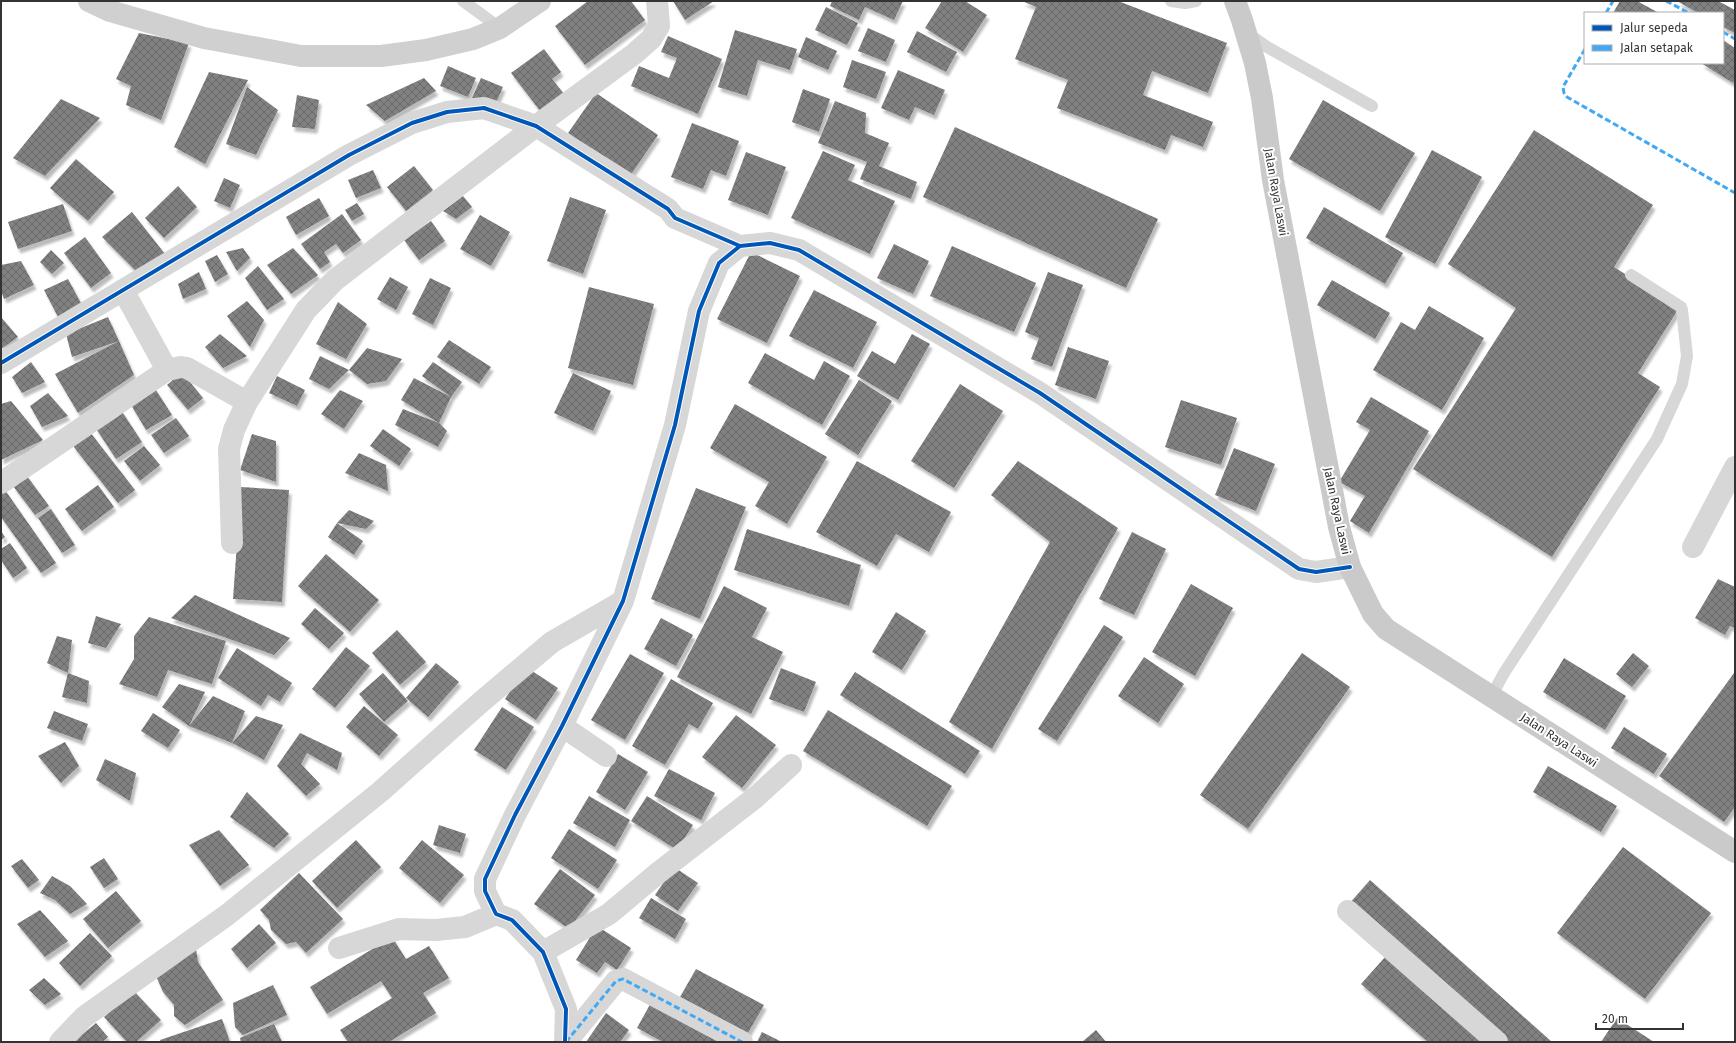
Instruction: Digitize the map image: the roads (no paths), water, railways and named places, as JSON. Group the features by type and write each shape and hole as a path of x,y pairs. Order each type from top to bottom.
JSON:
{"main road":[{"path":"89,1 110,11 204,38 301,56 381,56 426,50 473,39 500,28 540,1"},
{"name":"Jalan Raya Laswi","path":"1235,1 1246,32 1262,98 1273,180 1339,527 1350,567 1373,614 1386,629 1735,852"}],"street":[{"path":"232,543 229,449 234,430 248,402 306,310 336,280 536,126 634,54 651,39 659,26 656,1"},
{"path":"1,363 348,155 412,123 447,112 484,108 536,126 668,209 675,218 740,246 770,243 799,250 1040,393 1305,571 1350,567"},
{"path":"496,914 485,891 485,880 515,815 562,726 623,601 675,425 699,312 719,263 740,246"},
{"path":"123,290 167,370"},
{"path":"1,483 167,370 176,367 187,368 248,402"},
{"path":"1693,547 1735,467"},
{"path":"60,1042 84,1017 227,915 380,792 481,702 552,642 623,601"},
{"path":"562,726 606,756"},
{"path":"543,952 609,914 658,873 756,797 791,765"},
{"path":"1348,911 1497,1042"},
{"path":"339,948 399,929 436,930 465,927 496,914 512,920 543,952 566,1009 566,1042"},
{"path":"566,1042 616,981 623,979 742,1042"}],"lane":[{"path":"463,1 500,28"},
{"path":"1171,1 1185,3 1196,1"},
{"path":"1246,32 1267,47 1372,106"},
{"path":"1491,697 1504,673 1656,439 1682,384 1687,356 1681,307 1631,275"}]}
